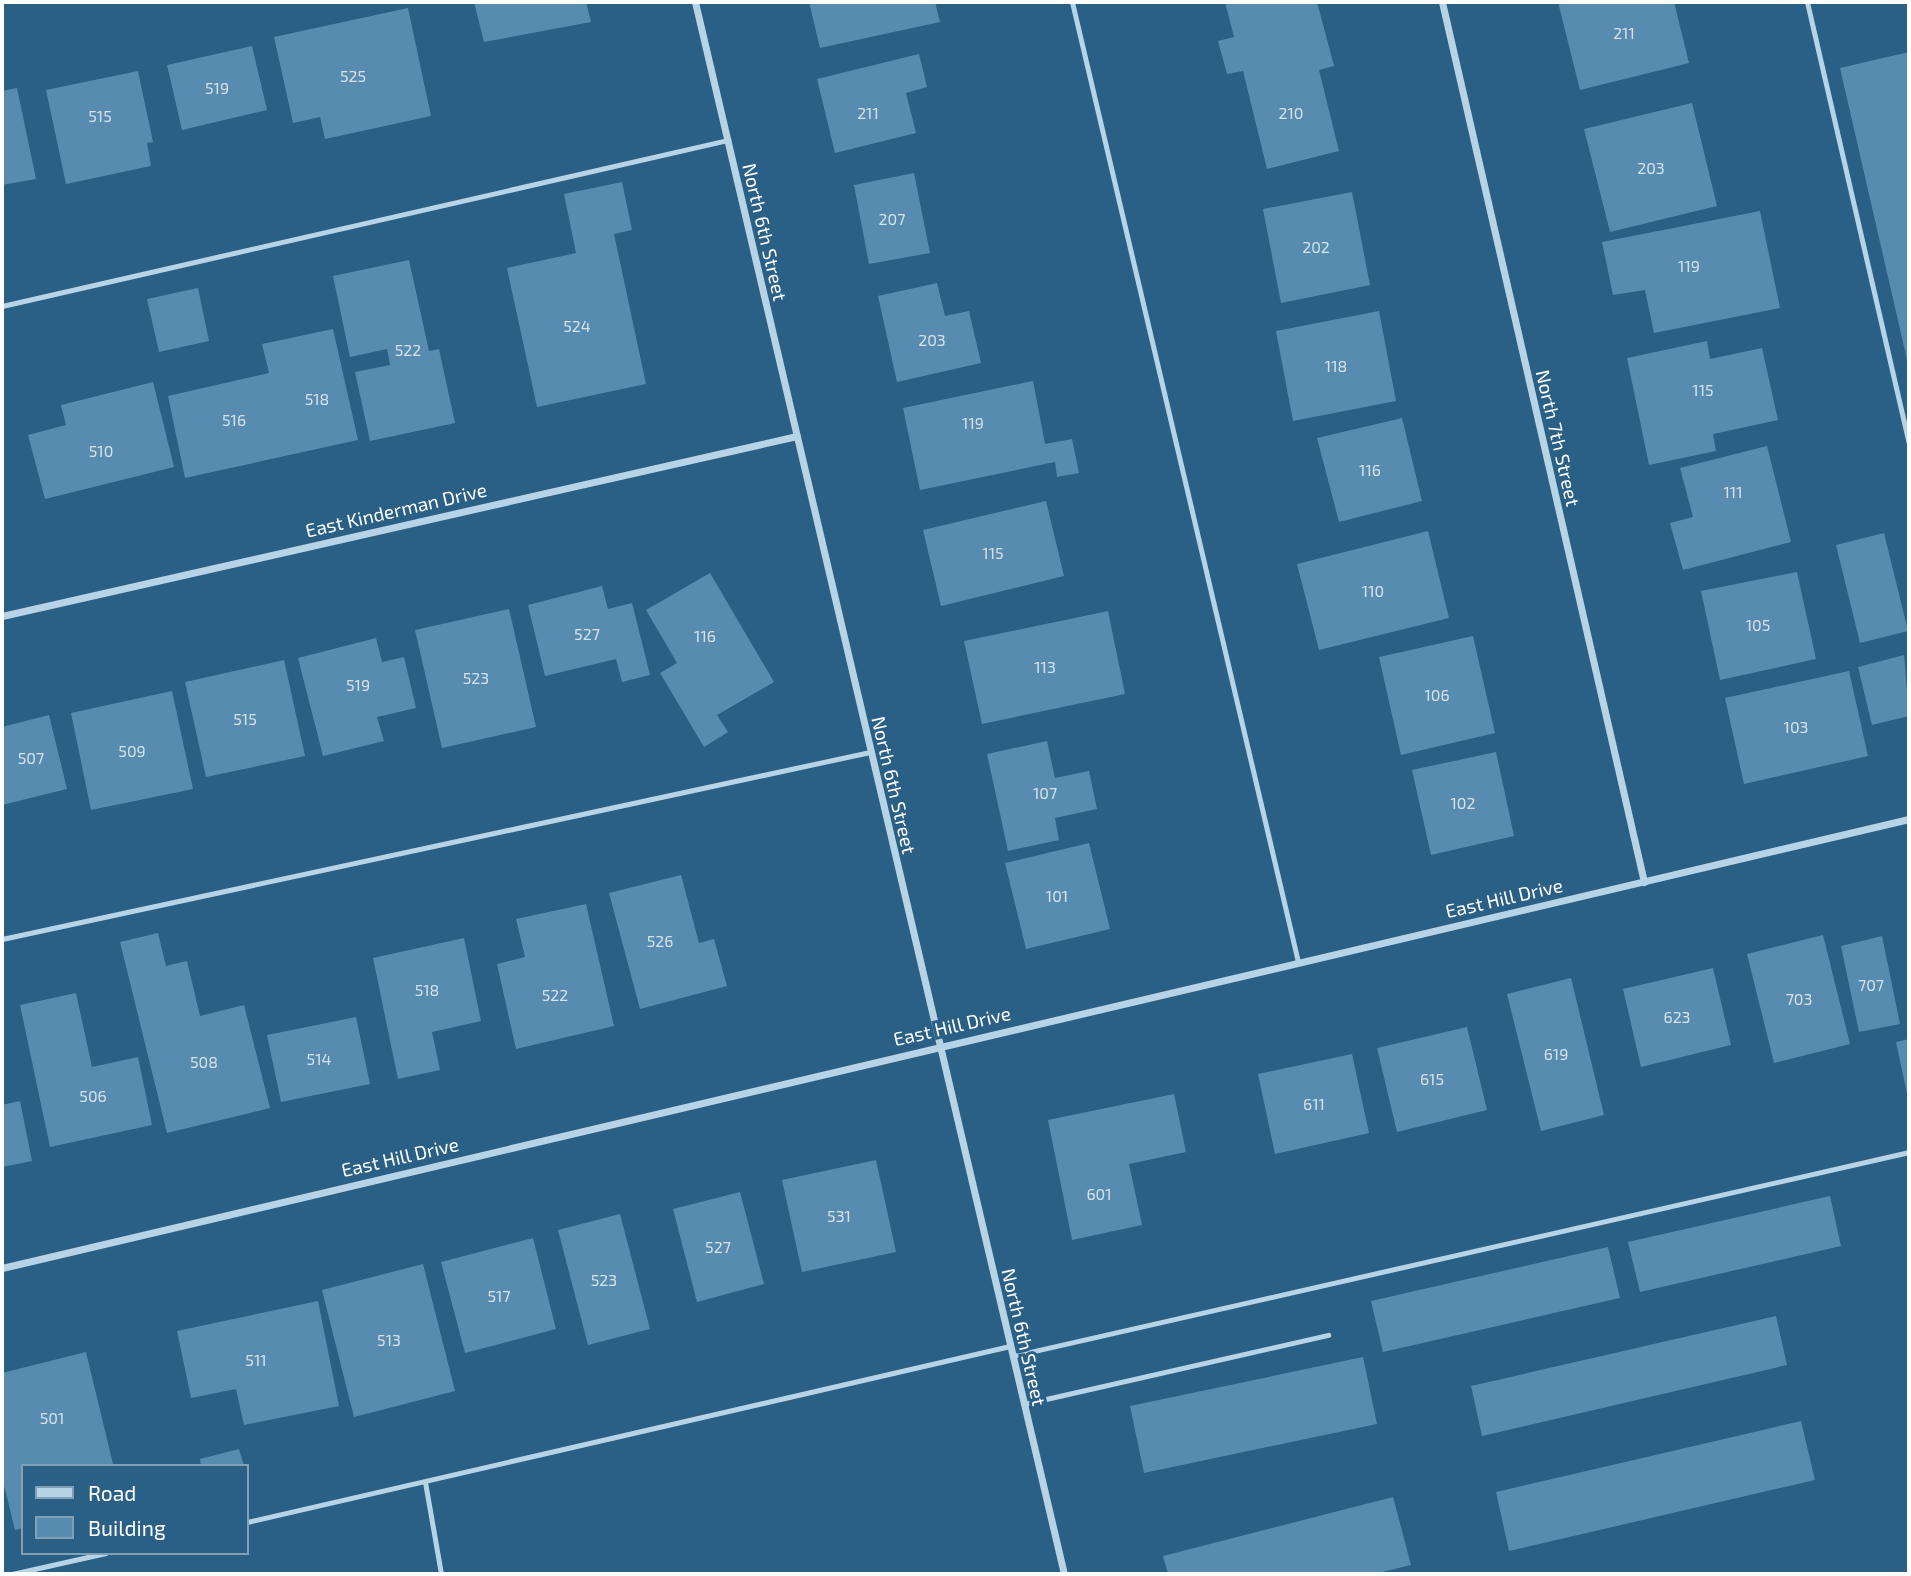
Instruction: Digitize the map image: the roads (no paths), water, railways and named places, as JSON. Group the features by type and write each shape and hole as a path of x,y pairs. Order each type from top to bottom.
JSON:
{"street":[{"name":"North 6th Street","path":"695,2 1064,1574"},
{"name":"North 7th Street","path":"1442,2 1644,882"},
{"name":"East Kinderman Drive","path":"2,616 797,436"},
{"name":"East Hill Drive","path":"2,1268 939,1045 1909,819"}],"lane":[{"path":"1072,2 1298,962"},
{"path":"1807,2 1909,444"},
{"path":"2,306 728,140"},
{"path":"2,939 870,752"},
{"path":"1012,1356 1909,1152"},
{"path":"1024,1404 1328,1335"},
{"path":"248,1522 1010,1346"},
{"path":"425,1482 441,1574"},
{"path":"12,1574 97,1555"}]}
